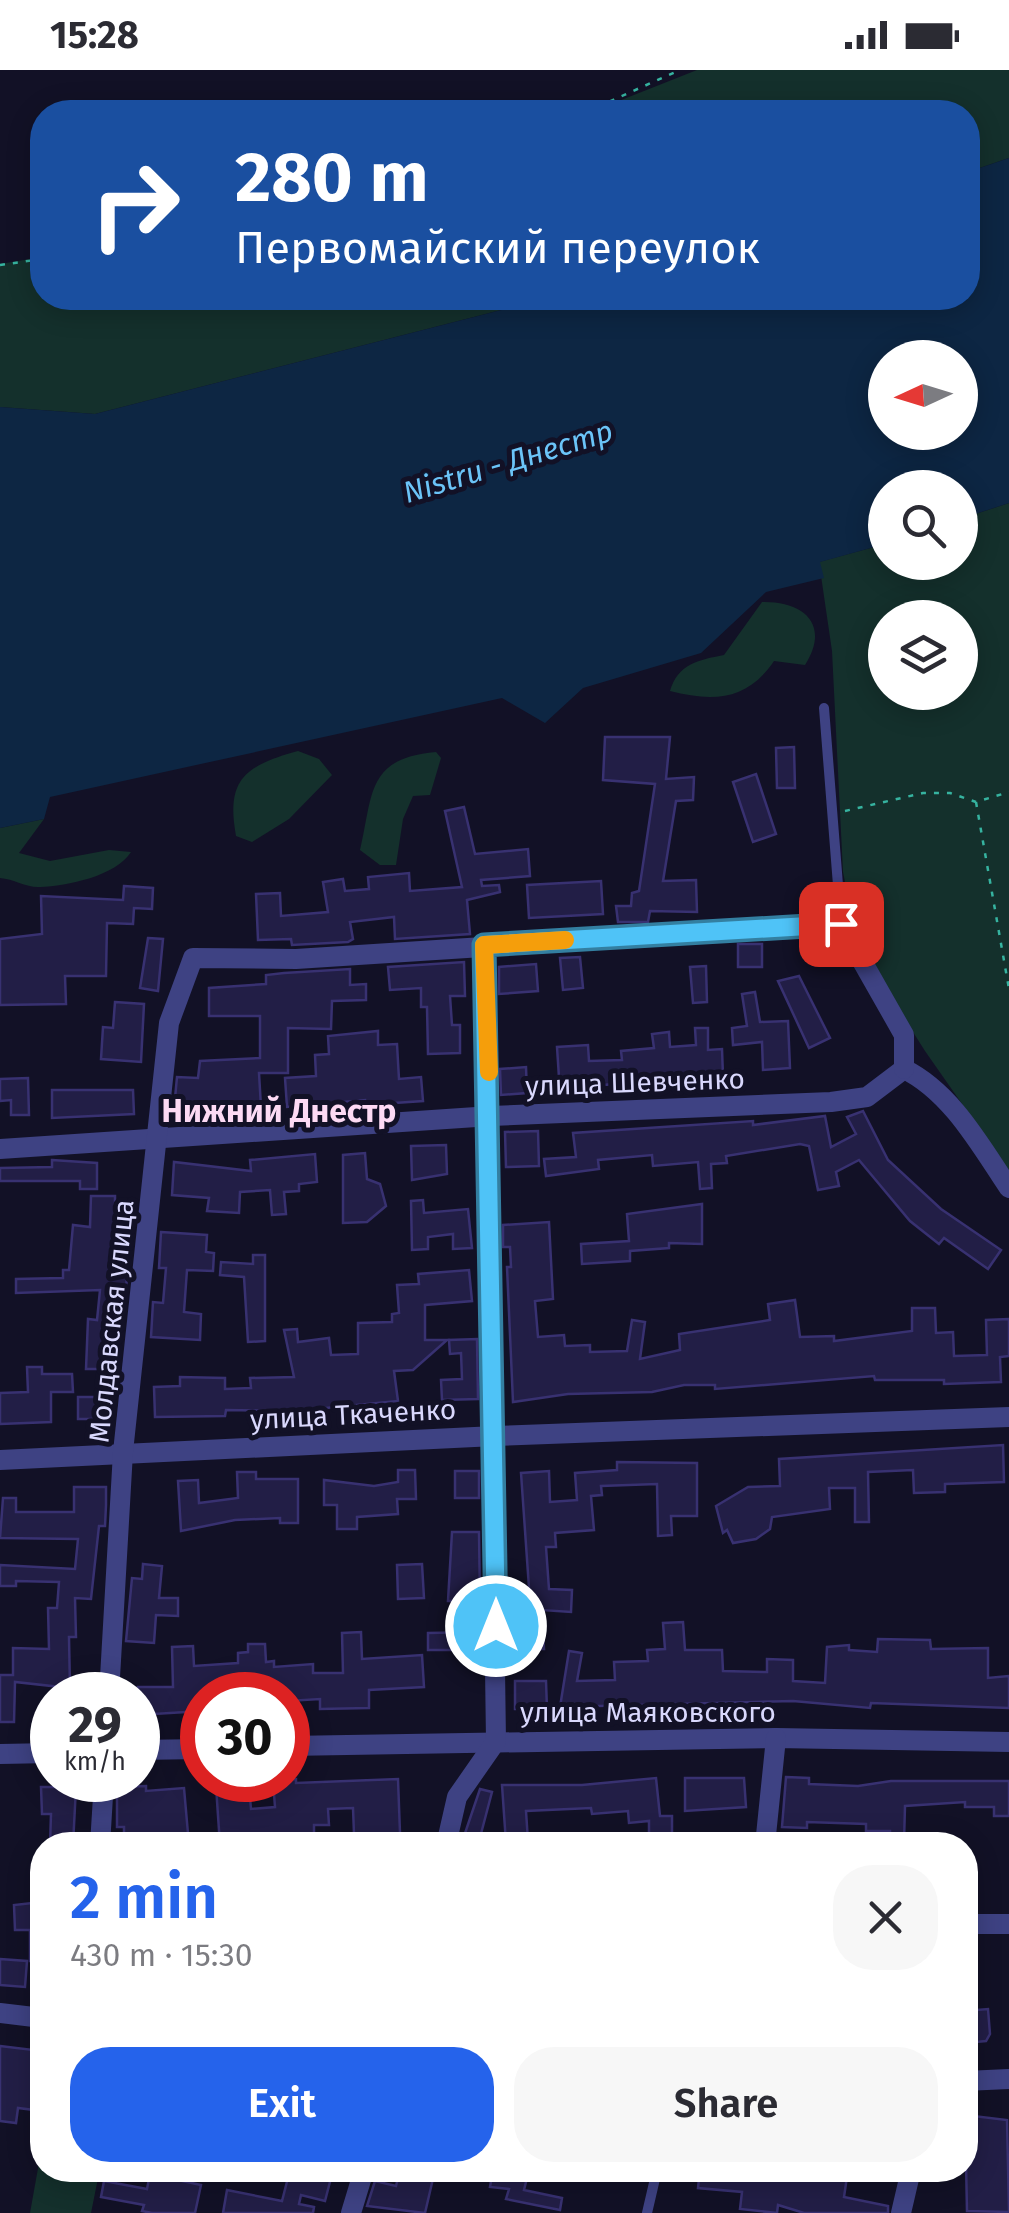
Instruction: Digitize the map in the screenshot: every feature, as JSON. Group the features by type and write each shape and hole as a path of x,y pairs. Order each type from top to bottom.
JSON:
{"street":[{"path":"449,1832 457,1797 496,1741 495,1436 484,945 841,924 904,1034 904,1069 924,1079 966,1124 1009,1188"},
{"name":"Молдавская улица","path":"109,1672 123,1452 170,1023 193,958 296,958 484,945"},
{"name":"улица Шевченко","path":"0,1150 490,1116 831,1102 867,1097 904,1069"},
{"name":"улица Ткаченко","path":"0,1460 495,1436 1009,1418"},
{"path":"766,1832 776,1738"},
{"name":"улица Маяковского","path":"310,1745 776,1738 1009,1742"},
{"path":"0,1754 30,1753"},
{"path":"101,1832 103,1802"},
{"path":"978,1924 1009,1924"},
{"path":"0,2013 30,2017"},
{"path":"978,2080 1009,2079"},
{"path":"351,2213 360,2182"},
{"path":"901,2213 909,2182"}],"lane":[{"path":"824,708 841,924"},
{"path":"647,2213 655,2182"}],"path":[{"path":"613,100 680,70"},
{"path":"0,266 30,261"},
{"path":"832,814 923,793 950,793 976,802 1009,792"},
{"path":"976,802 1009,989"}],"green space":[{"path":"697,70 1009,70 1009,158 980,168 980,100 621,100"},
{"path":"30,259 30,310 501,310 95,414 0,407 0,264"},
{"path":"1009,503 1009,1171 925,1051 858,945 843,872 832,651 819,562 868,549 868,580 978,580 978,513"},
{"path":"762,602 790,606 809,618 815,638 805,665 774,661 752,684 728,695 701,697 670,691 684,669 724,655"},
{"path":"298,751 319,759 332,775 289,819 252,842 236,836 234,802 243,778 264,763"},
{"path":"436,752 441,758 430,795 413,796 403,819 396,865 380,865 360,850 377,783 396,762"},
{"path":"44,819 19,853 50,861 109,850 131,852 103,873 64,884 35,887 0,878 0,828"},
{"path":"36,2182 97,2182 91,2213 30,2213"}],"water":[{"name":"Nistru - Днестр","path":"1009,158 1009,503 978,513 978,470 868,470 868,549 820,562 824,578 766,592 701,653 583,688 545,723 502,698 50,797 44,819 0,828 0,407 95,414 501,310 980,310 980,168"}],"building":[{"path":"605,737 670,737 666,779 694,777 693,800 676,801 663,881 696,880 697,912 650,911 648,922 618,922 616,906 631,906 632,893 639,891 655,784 603,780"},
{"path":"794,747 795,788 777,788 776,748"},
{"path":"756,774 776,834 753,842 733,782"},
{"path":"464,807 475,854 528,849 530,876 481,880 482,886 499,885 500,892 467,900 470,934 395,939 394,917 350,922 353,939 348,942 292,945 291,939 258,940 256,894 280,893 281,916 328,912 323,882 343,879 345,891 369,889 368,877 409,873 410,891 462,887 445,811"},
{"path":"601,881 603,914 529,918 527,885"},
{"path":"124,886 153,888 152,909 134,908 133,924 107,923 106,976 65,976 66,1004 0,1005 0,939 42,934 41,896 123,900"},
{"path":"148,938 163,939 158,991 140,988"},
{"path":"738,944 762,944 762,967 738,967"},
{"path":"580,957 583,988 563,990 560,958"},
{"path":"464,962 465,996 450,996 452,1025 460,1025 460,1053 428,1054 427,1007 421,1007 421,988 390,990 388,967"},
{"path":"536,964 538,991 499,994 499,967"},
{"path":"706,966 707,1002 693,1003 690,967"},
{"path":"350,969 350,985 366,984 366,1000 332,1001 331,1029 288,1028 288,1073 259,1073 261,1107 174,1109 177,1077 198,1078 200,1061 260,1058 260,1016 209,1016 209,988 266,984 266,975"},
{"path":"799,976 830,1038 809,1048 778,981"},
{"path":"755,992 760,1022 788,1021 790,1068 763,1070 762,1042 733,1045 732,1028 747,1026 742,994"},
{"path":"115,1002 144,1004 141,1062 101,1059 103,1027 113,1028"},
{"path":"695,1028 708,1028 708,1050 722,1049 723,1076 576,1087 576,1092 560,1093 557,1047 588,1045 589,1061 622,1060 621,1051 654,1048 652,1034 669,1032 670,1047 696,1045"},
{"path":"378,1031 378,1045 397,1044 399,1079 421,1077 423,1101 365,1105 365,1100 287,1107 285,1078 316,1076 315,1055 329,1054 328,1036"},
{"path":"526,1067 527,1093 501,1095 500,1069"},
{"path":"28,1078 29,1115 11,1115 11,1100 0,1101 0,1079"},
{"path":"52,1090 133,1090 134,1114 52,1118"},
{"path":"863,1111 888,1160 941,1209 1001,1250 988,1269 944,1238 939,1244 910,1221 859,1160 836,1172 839,1186 818,1190 809,1146 800,1144 726,1156 727,1163 711,1164 712,1188 700,1189 698,1162 653,1166 652,1155 598,1160 599,1169 546,1176 544,1159 576,1157 573,1133 753,1121 753,1125 825,1116 831,1147 856,1134 847,1117"},
{"path":"538,1131 539,1166 506,1167 505,1132"},
{"path":"446,1145 447,1174 412,1180 411,1146"},
{"path":"365,1153 367,1179 380,1184 386,1206 367,1222 343,1223 343,1155"},
{"path":"315,1154 317,1182 299,1184 299,1191 284,1192 286,1214 272,1215 270,1190 240,1192 239,1213 207,1211 209,1198 172,1195 174,1162 251,1171 250,1160"},
{"path":"52,1160 97,1163 97,1189 80,1189 80,1181 0,1181 0,1168 52,1167"},
{"path":"91,1196 115,1196 115,1213 130,1214 126,1292 112,1370 112,1419 78,1419 78,1397 99,1397 99,1369 86,1369 88,1319 97,1320 100,1290 16,1293 16,1279 63,1278 63,1270 69,1270 73,1225 90,1227"},
{"path":"423,1200 424,1213 468,1209 472,1248 453,1249 453,1234 428,1237 428,1249 412,1250 411,1201"},
{"path":"702,1204 702,1244 669,1243 669,1248 630,1251 630,1261 582,1264 581,1244 629,1241 627,1214"},
{"path":"549,1222 553,1299 535,1301 538,1337 564,1335 565,1346 590,1345 590,1352 627,1351 632,1320 645,1322 640,1359 680,1350 679,1334 770,1320 768,1304 795,1300 800,1337 834,1336 834,1341 912,1331 912,1308 935,1308 936,1333 953,1332 954,1356 987,1355 986,1320 1009,1319 1009,1356 1000,1357 1001,1382 944,1384 944,1380 875,1380 874,1376 715,1389 715,1385 684,1385 652,1392 568,1394 513,1402 507,1267 511,1267 510,1247 503,1247 503,1225"},
{"path":"161,1232 207,1235 206,1252 214,1253 213,1271 187,1270 184,1312 201,1314 200,1340 151,1337 153,1302 163,1303 166,1268 159,1268"},
{"path":"253,1255 265,1255 265,1341 248,1342 244,1277 220,1275 221,1262 253,1264"},
{"path":"469,1270 472,1301 425,1305 425,1340 447,1340 413,1370 394,1371 398,1401 295,1411 226,1410 225,1416 155,1417 154,1387 180,1386 180,1377 225,1378 225,1389 251,1388 250,1378 294,1377 284,1330 297,1329 298,1342 329,1338 331,1355 358,1354 358,1323 392,1322 392,1314 399,1313 397,1285 419,1284 418,1274"},
{"path":"477,1339 478,1399 442,1400 441,1380 462,1379 461,1353 450,1354 449,1340"},
{"path":"27,1367 42,1367 42,1374 72,1374 73,1392 51,1392 51,1422 0,1424 0,1393 28,1392"},
{"path":"1003,1445 1004,1482 945,1484 945,1492 914,1493 913,1470 868,1472 869,1522 855,1522 855,1488 829,1488 830,1509 772,1517 770,1529 756,1539 733,1543 727,1530 723,1533 716,1506 748,1487 780,1486 779,1459"},
{"path":"617,1462 697,1463 697,1516 671,1516 672,1535 658,1536 657,1484 601,1486 602,1495 591,1496 594,1530 555,1533 556,1547 546,1547 549,1589 572,1590 571,1612 542,1610 544,1649 528,1649 527,1625 523,1625 524,1588 529,1588 521,1473 549,1471 550,1502 577,1500 575,1473 617,1470"},
{"path":"398,1470 415,1470 416,1499 397,1499 398,1514 357,1517 357,1529 337,1529 337,1505 324,1505 324,1480 374,1486 398,1482"},
{"path":"455,1471 479,1471 479,1498 455,1498"},
{"path":"237,1472 256,1472 256,1479 298,1479 298,1523 280,1523 280,1518 235,1520 181,1531 178,1481 198,1480 199,1503 238,1498"},
{"path":"74,1487 106,1487 105,1526 99,1526 91,1599 75,1598 76,1637 69,1637 70,1672 30,1672 30,1684 15,1682 14,1722 0,1722 0,1675 13,1675 13,1648 49,1649 48,1608 57,1608 59,1582 16,1581 16,1586 0,1586 0,1565 75,1569 78,1539 0,1538 3,1498 16,1498 16,1512 74,1512"},
{"path":"452,1532 479,1532 480,1601 448,1601"},
{"path":"143,1564 162,1566 159,1598 178,1598 178,1616 156,1615 154,1643 126,1641 132,1578 142,1579"},
{"path":"422,1564 424,1598 398,1599 397,1565"},
{"path":"683,1622 685,1650 722,1650 723,1671 767,1672 767,1659 793,1660 793,1681 825,1683 827,1647 849,1645 849,1650 877,1652 878,1639 930,1640 931,1649 988,1648 988,1678 1009,1676 1009,1708 871,1703 870,1708 793,1701 560,1707 569,1651 582,1653 577,1681 615,1680 614,1662 648,1661 647,1650 665,1649 663,1623"},
{"path":"361,1632 362,1659 422,1655 424,1687 369,1690 369,1708 320,1709 320,1699 310,1700 310,1672 180,1672 180,1712 160,1714 160,1687 173,1687 172,1647 193,1646 194,1666 238,1663 238,1653 248,1652 248,1644 265,1644 266,1662 274,1661 274,1667 313,1664 313,1673 343,1673 342,1633"},
{"path":"481,1632 481,1650 428,1650 428,1633"},
{"path":"515,1681 546,1681 547,1709 515,1709"},
{"path":"786,1777 809,1778 809,1784 858,1786 891,1781 1009,1781 1009,1816 994,1816 994,1807 965,1807 965,1802 905,1806 904,1832 866,1831 866,1824 807,1822 807,1828 782,1827"},
{"path":"656,1778 660,1816 672,1816 672,1832 649,1832 649,1821 629,1823 628,1811 592,1814 591,1808 526,1811 527,1832 505,1832 502,1785 582,1785"},
{"path":"685,1778 744,1778 746,1807 685,1811"},
{"path":"398,1779 400,1832 354,1832 353,1808 328,1809 329,1825 314,1825 314,1832 219,1832 217,1802 250,1802 251,1809 275,1807 275,1802 310,1802 310,1782"},
{"path":"180,1788 188,1832 124,1832 124,1827 117,1827 117,1802 160,1802 160,1790"},
{"path":"480,1789 492,1792 481,1832 465,1832"},
{"path":"42,1802 75,1802 74,1832 50,1832 51,1814 42,1814"},
{"path":"30,1903 30,1930 15,1930 14,1905"},
{"path":"0,1959 27,1961 25,1987 0,1985"},
{"path":"988,2009 990,2034 986,2041 978,2042 978,2010"},
{"path":"0,2046 30,2050 30,2110 18,2108 16,2123 0,2121"},
{"path":"978,2117 1007,2120 1009,2212 967,2211 966,2182 978,2182"},
{"path":"104,2182 147,2189 148,2182 201,2185 195,2213 152,2213 142,2211 144,2205 101,2197"},
{"path":"287,2182 330,2182 325,2201 301,2195 299,2204 314,2207 313,2213 223,2213 227,2190 282,2201"},
{"path":"375,2182 396,2186 397,2182 432,2182 425,2213 367,2206"},
{"path":"491,2182 526,2182 524,2190 562,2198 560,2210 506,2199 509,2189 490,2187"},
{"path":"699,2182 846,2182 844,2197 888,2206 888,2213 804,2213 778,2205 777,2213 740,2209 742,2192 698,2188"}],"slow traffic":[{"path":"489,1072 484,945 565,940"}],"district":[{"name":"Нижний Днестр","path":"279,1111"}],"route":[{"path":"496,1626 484,945 841,924"}]}
